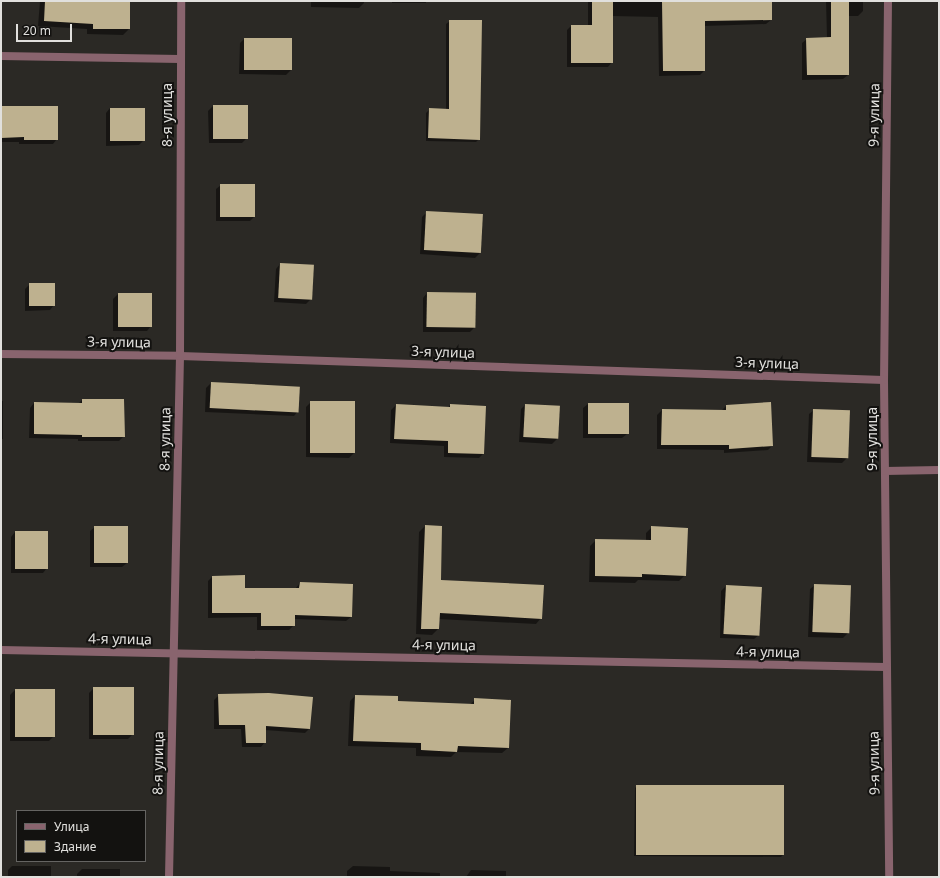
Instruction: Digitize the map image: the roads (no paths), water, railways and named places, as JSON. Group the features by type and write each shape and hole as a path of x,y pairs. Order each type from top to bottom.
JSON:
{"street":[{"name":"8-я улица","path":"169,877 180,356 181,1"},
{"name":"9-я улица","path":"888,1 884,380 889,877"},
{"path":"1,56 180,59"},
{"name":"3-я улица","path":"1,354 180,356 884,380"},
{"path":"885,471 939,470"},
{"name":"4-я улица","path":"1,650 886,667"}]}
